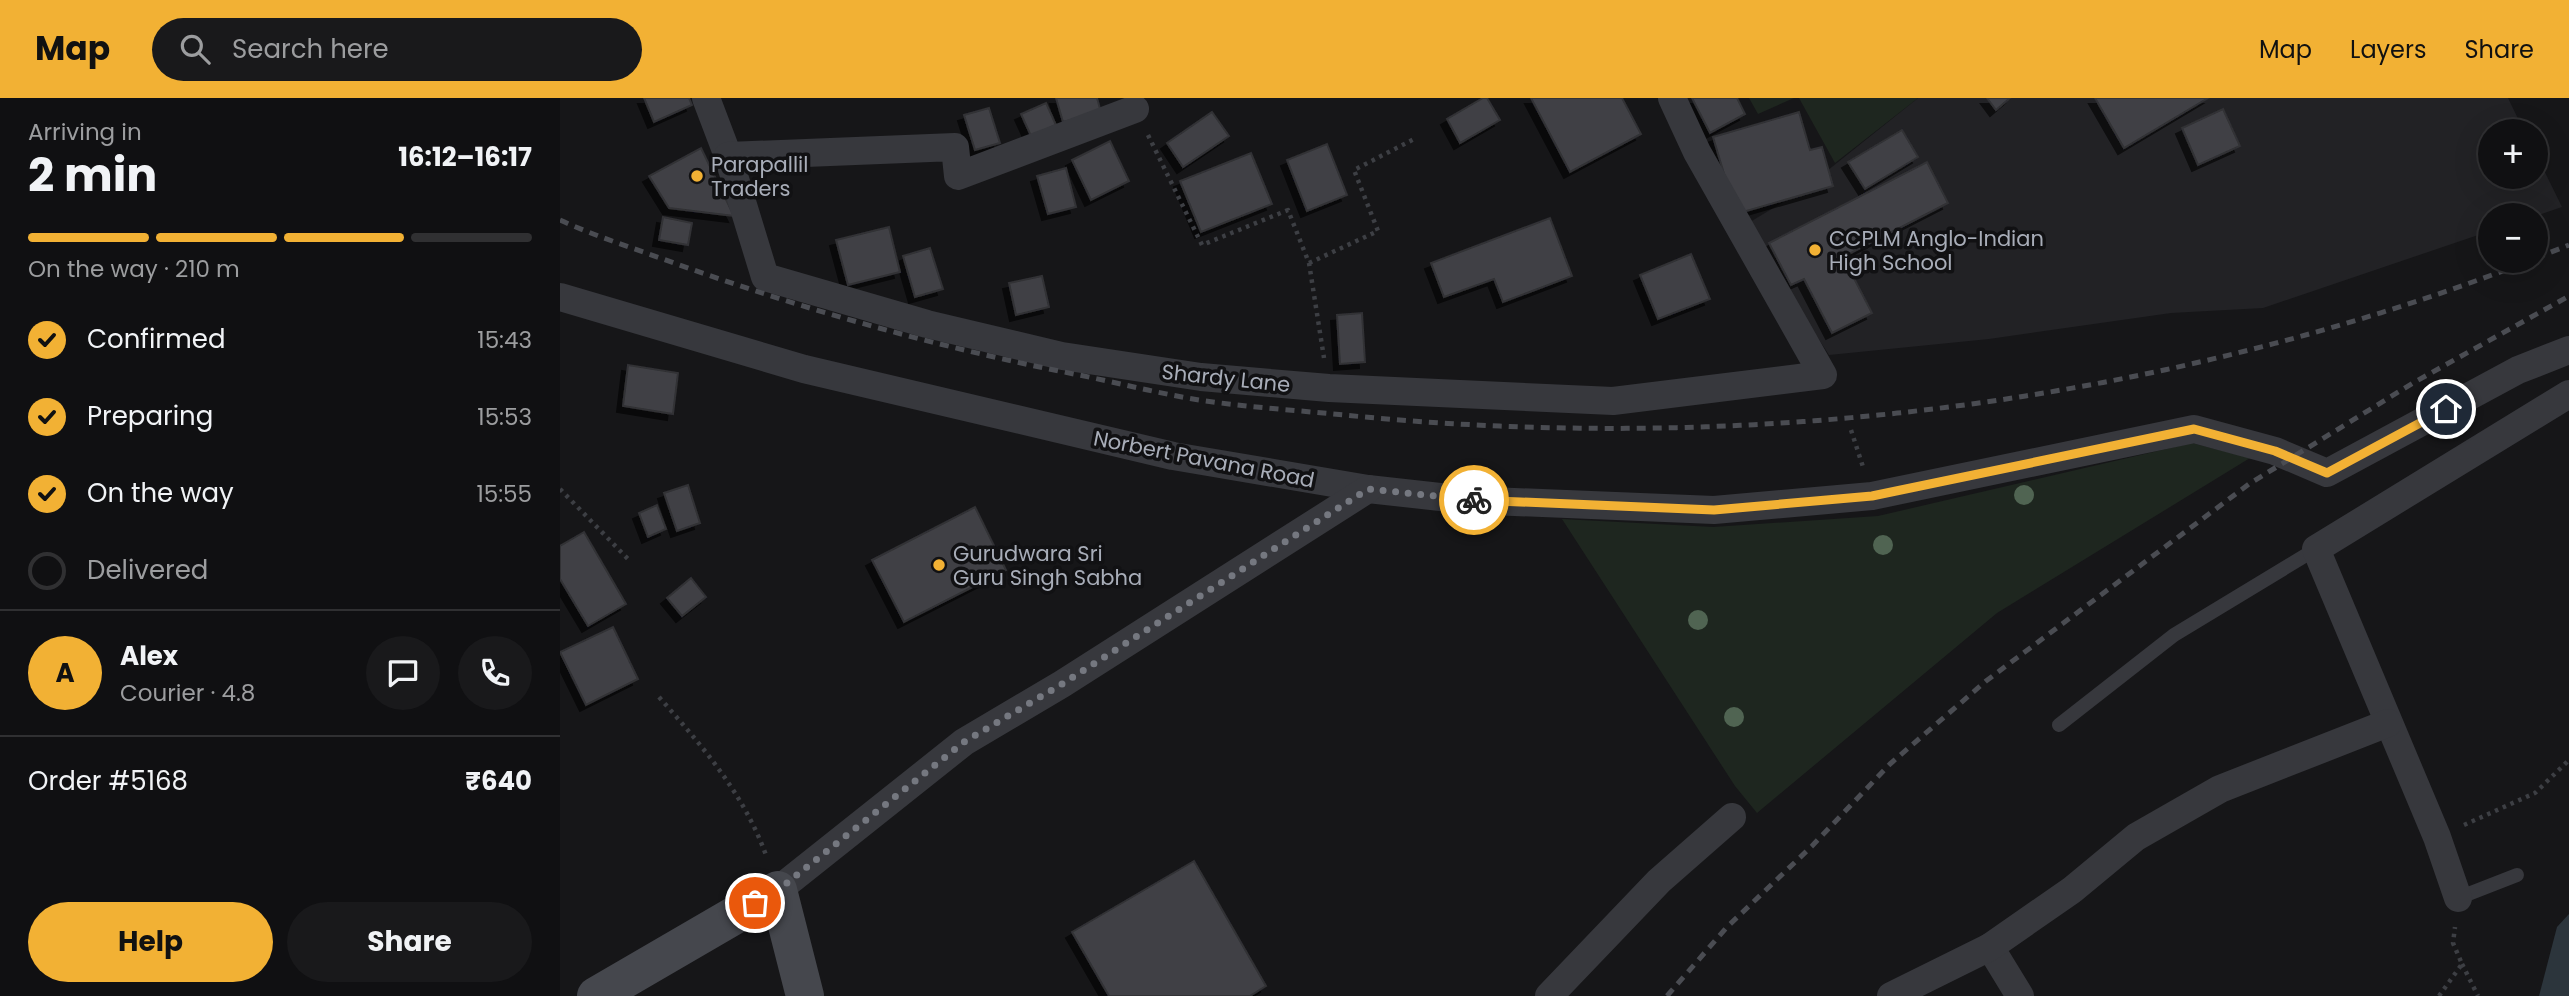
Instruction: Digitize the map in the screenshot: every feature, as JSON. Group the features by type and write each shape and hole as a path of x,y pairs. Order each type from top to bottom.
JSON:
{"street":[{"name":"Shardy Lane","path":"706,98 728,156 765,277 927,324 1062,356 1201,377 1329,388 1613,401 1823,375 1697,152 1671,98"},
{"path":"728,156 955,147 958,176 1135,109"},
{"name":"Norbert Pavana Road","path":"560,297 804,369 1030,424 1173,456 1466,506 1714,510 1872,496 2194,429 2275,451 2327,473 2518,370 2569,350"},
{"path":"2458,898 2437,837 2316,549 2569,394"},
{"path":"596,996 778,890 964,742 1062,684 1368,489"},
{"path":"1891,996 1990,947 2072,890 2148,830 2220,789 2388,723"},
{"path":"1549,996 1659,881 1732,817"},
{"path":"778,890 805,996"},
{"path":"1990,947 2021,996"}],"lane":[{"path":"2059,724 2174,635 2316,549"},
{"path":"2458,898 2518,875"}],"path":[{"path":"1135,109 1202,245 1288,210 1309,263 1329,388"},
{"path":"1309,263 1378,231 1354,170 1416,138"},
{"path":"1851,430 1872,496"},
{"path":"560,489 628,559"},
{"path":"659,697 725,774 758,831 778,890"},
{"path":"2437,837 2535,793 2569,760"},
{"path":"2458,898 2453,943 2478,996"},
{"path":"2439,996 2462,964"}],"shaded area":[{"path":"1749,98 1794,98 1758,114"},
{"path":"1799,98 1918,98 1835,163"},
{"path":"1918,98 2508,98 2518,119 2478,119 2478,189 2548,189 2548,178 2562,207 2548,212 2548,203 2478,203 2478,235 2263,308 2171,313 1989,339 1829,355 1745,225 1802,191"},
{"path":"2192,443 2250,458 1997,613 1757,813 1735,786 1562,519 1713,527 1878,516"},
{"path":"2569,914 2569,996 2539,996 2557,927"}],"building":[{"path":"644,98 689,98 692,105 654,122"},
{"path":"1056,98 1097,98 1101,112 1063,122"},
{"path":"1487,98 1500,120 1460,143 1447,119"},
{"path":"1531,98 1622,98 1641,134 1570,172"},
{"path":"1692,98 1737,98 1745,114 1710,133"},
{"path":"1987,98 2010,98 1996,110"},
{"path":"2095,98 2208,98 2124,148"},
{"path":"1046,103 1056,125 1031,136 1021,114"},
{"path":"989,108 1000,143 975,150 964,115"},
{"path":"2223,109 2240,146 2198,165 2182,128"},
{"path":"1212,112 1229,136 1183,167 1167,143"},
{"path":"1799,112 1810,150 1822,147 1833,186 1736,214 1713,137"},
{"path":"1902,130 1918,157 1865,189 1848,162"},
{"path":"1110,141 1129,181 1091,200 1072,160"},
{"path":"1327,144 1347,195 1307,211 1287,160"},
{"path":"701,148 734,216 669,208 649,176"},
{"path":"1251,153 1272,204 1201,232 1180,181"},
{"name":"CCPLM Anglo-Indian High School","path":"1927,162 1948,203 1843,257 1872,313 1832,333 1804,279 1791,285 1769,243"},
{"path":"1066,168 1076,207 1048,214 1037,176"},
{"path":"663,217 692,223 688,245 659,240"},
{"path":"1550,218 1572,276 1503,302 1494,279 1444,297 1431,263"},
{"path":"889,227 900,272 848,285 836,240"},
{"path":"930,248 943,289 915,297 903,256"},
{"path":"1691,254 1710,299 1658,319 1640,275"},
{"path":"1042,276 1049,307 1016,315 1009,283"},
{"path":"1362,313 1365,362 1340,364 1337,315"},
{"path":"628,365 678,373 673,414 623,406"},
{"path":"688,485 700,523 677,531 664,493"},
{"path":"657,505 666,529 648,537 639,513"},
{"name":"Gurudwara Sri Guru Singh Sabha","path":"975,507 1006,570 904,622 872,560"},
{"path":"584,532 626,604 588,626 560,579 560,546"},
{"path":"691,578 706,597 682,616 667,598"},
{"path":"613,627 638,679 586,705 560,652"},
{"path":"1194,861 1266,986 1250,996 1109,996 1072,932"}],"railway":[{"path":"560,220 617,243 772,296 872,326 1023,363 1212,402 1494,426 1645,428 1796,422 1946,407 2095,384 2242,352 2387,311 2495,273"},
{"path":"2548,253 2569,245"},
{"path":"1667,996 1727,927 1812,846 1890,764 1986,681 2249,484 2413,383 2569,296"}],"way so far":[{"path":"755,903 778,890 964,742 1062,684 1368,489 1474,500"}],"place":[{"name":"Parapallil Traders","path":"697,176"},
{"name":"CCPLM Anglo-Indian High School","path":"1815,250"},
{"name":"Gurudwara Sri Guru Singh Sabha","path":"939,565"}],"route":[{"path":"1474,500 1714,510 1872,496 2194,429 2275,451 2327,473 2446,409"}]}
